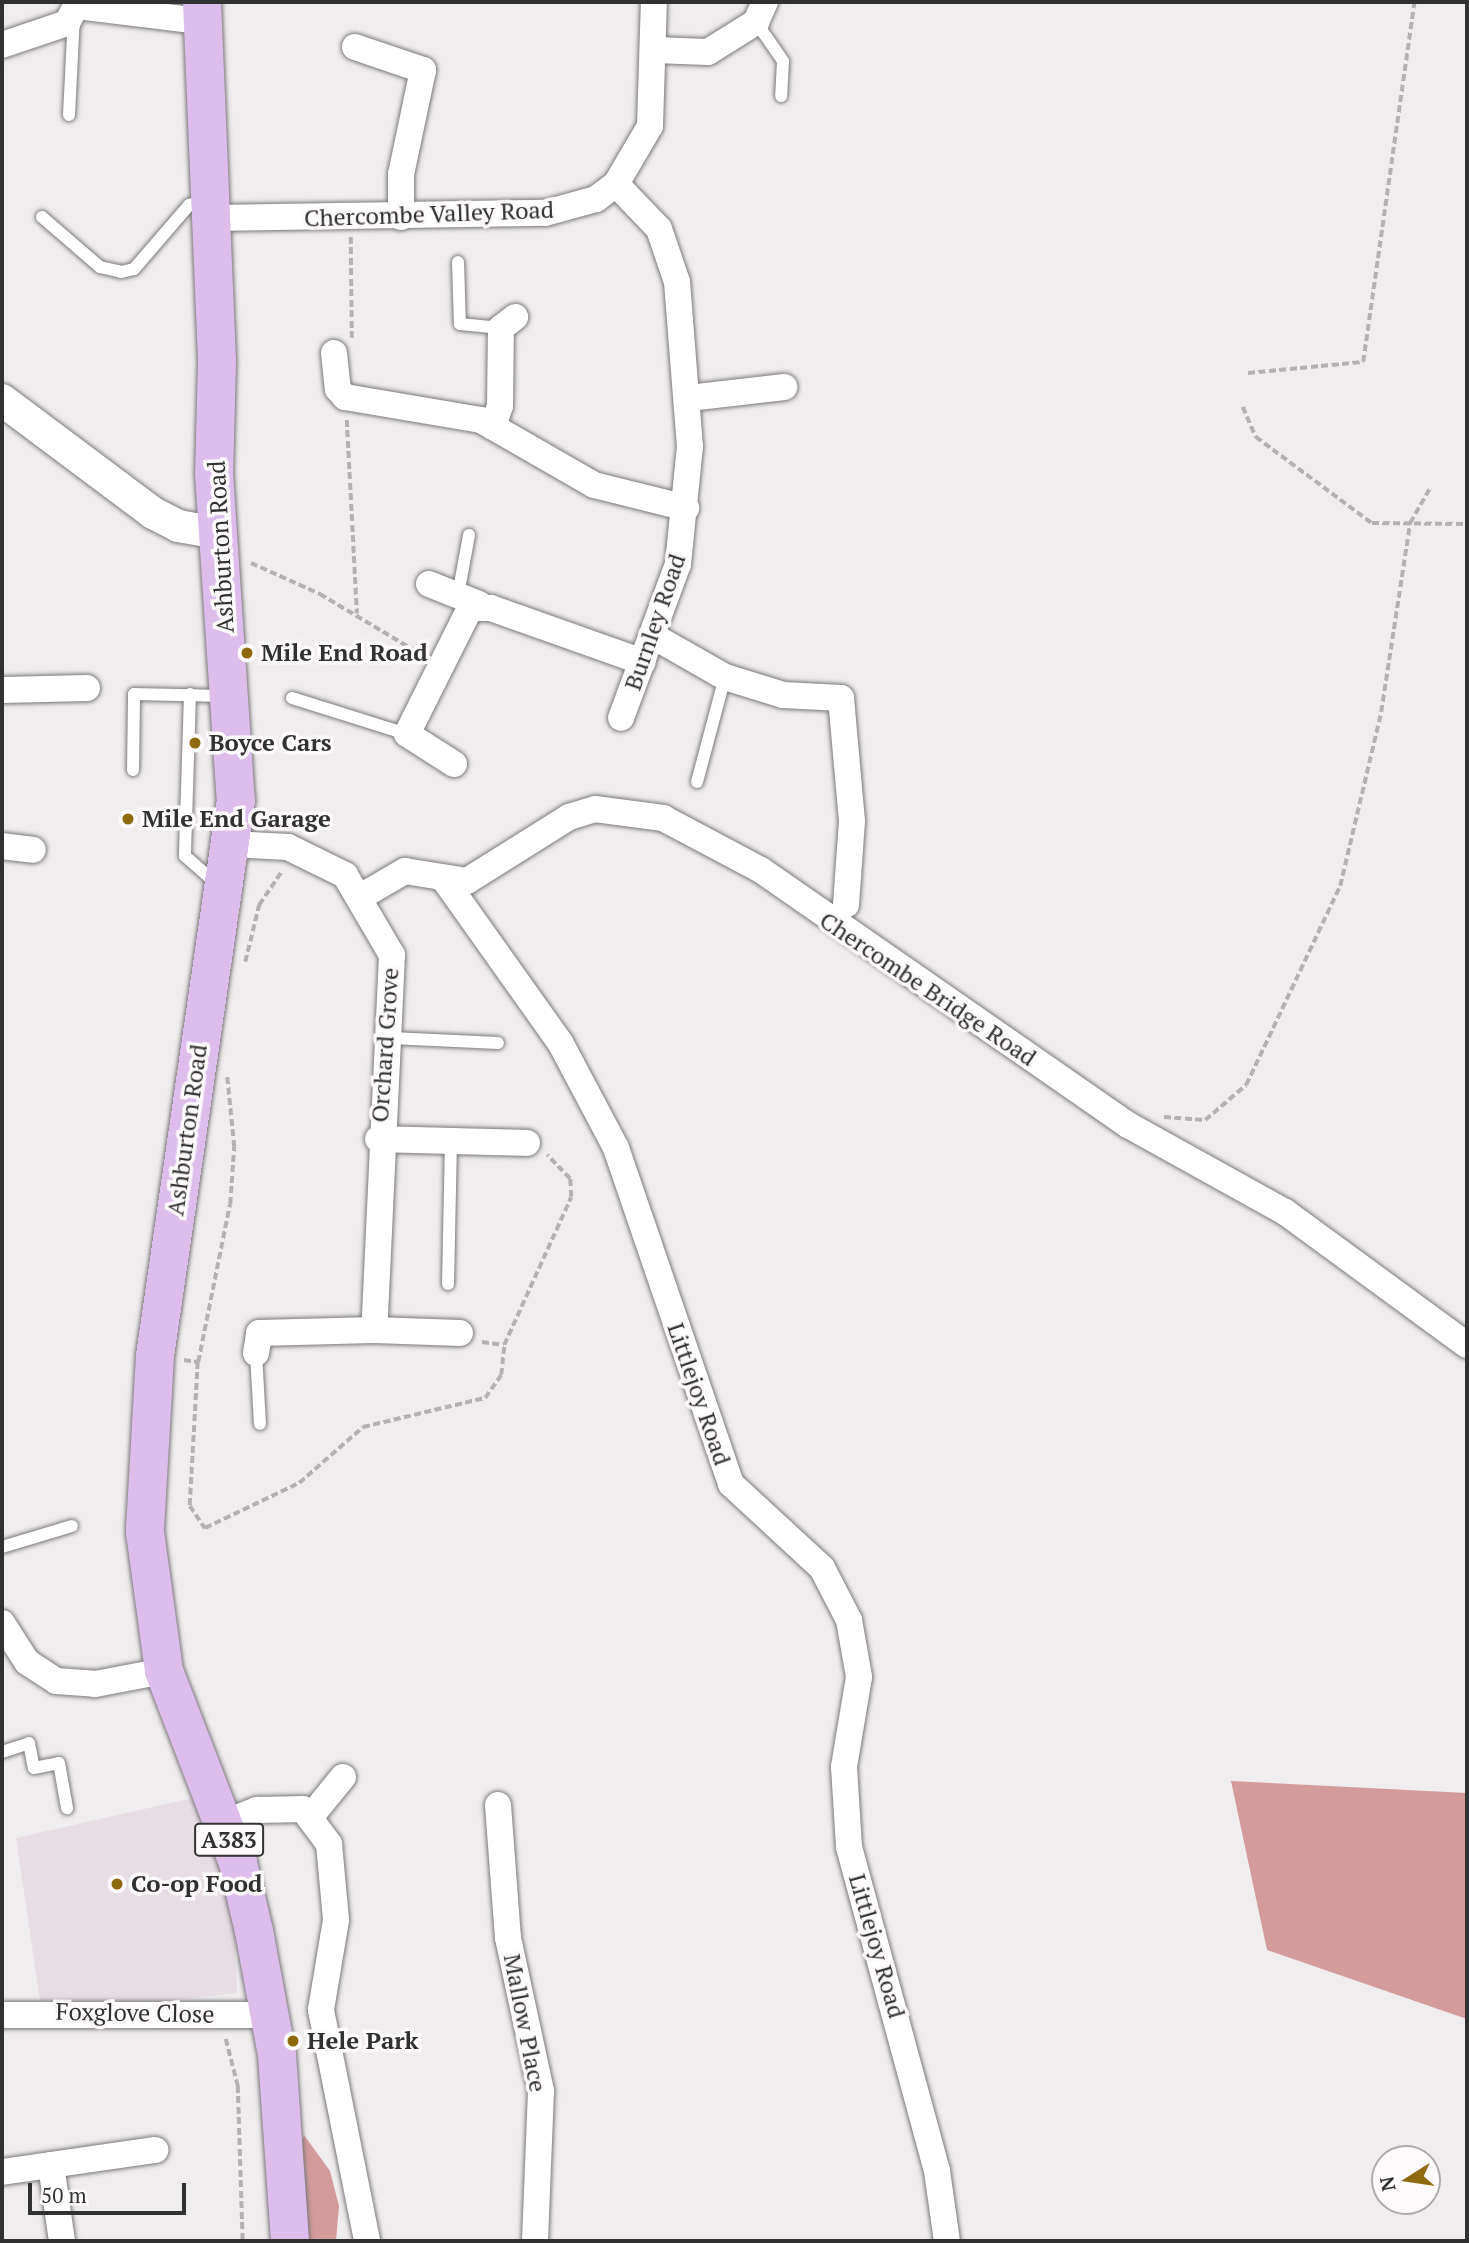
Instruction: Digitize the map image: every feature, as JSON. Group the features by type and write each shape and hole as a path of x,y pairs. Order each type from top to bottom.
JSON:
{"main road":[{"name":"Ashburton Road","path":"201,11 229,547 231,696 236,770 225,892 155,1356 145,1532 164,1671 238,1863 269,2015 289,2241"}],"street":[{"name":"Chercombe Valley Road","path":"211,209 352,218 401,217 545,213 596,199 616,184 650,126 654,2"},
{"path":"2,45 76,8 201,11"},
{"path":"654,50 708,52 761,12"},
{"path":"355,47 424,70 401,174 401,217"},
{"name":"Burnley Road","path":"616,184 659,229 669,253 689,398 686,508 678,564 621,718"},
{"path":"493,427 500,405 508,323"},
{"path":"335,360 345,397 493,427 594,485 686,508"},
{"path":"689,398 784,387"},
{"path":"2,400 153,513 229,547"},
{"path":"429,584 643,662"},
{"path":"454,764 407,734 469,600"},
{"path":"653,636 725,677 783,695 841,698 852,821 846,905"},
{"path":"2,690 87,688"},
{"name":"Chercombe Bridge Road","path":"362,896 405,871 446,882 467,881 569,817 616,809 663,818 761,870 1128,1125 1285,1212 1467,1345"},
{"name":"Orchard Grove","path":"231,844 288,847 322,860 362,896 391,955 391,1038 378,1139 374,1330"},
{"path":"2,846 33,850"},
{"name":"Littlejoy Road","path":"446,882 456,906 561,1044 615,1148 731,1484 822,1568 849,1620 859,1677 844,1767 849,1846 937,2171 947,2241"},
{"name":"Orchard Grove","path":"378,1139 527,1143"},
{"path":"256,1353 259,1333 374,1330 460,1333"},
{"path":"2,1623 27,1662 56,1681 95,1684 164,1671"},
{"path":"312,1815 343,1777"},
{"name":"Mallow Place","path":"498,1805 509,1938 541,2091 535,2241"},
{"path":"222,1824 282,1807 312,1815 329,1844 337,1887 321,2010 367,2241"},
{"name":"Foxglove Close","path":"2,2015 269,2015"},
{"path":"2,2172 155,2150"},
{"path":"51,2165 62,2241"}],"lane":[{"path":"69,115 76,8"},
{"path":"761,12 783,61 781,96"},
{"path":"42,217 100,267 121,272 134,269 189,205 211,209"},
{"path":"458,262 460,324 508,323"},
{"path":"469,536 469,600"},
{"path":"696,782 725,677"},
{"path":"133,770 134,694 231,696"},
{"path":"190,694 186,856 225,892"},
{"path":"292,698 407,734"},
{"path":"391,1038 498,1043"},
{"path":"448,1284 451,1141"},
{"path":"256,1353 260,1424"},
{"path":"2,1547 72,1526"},
{"path":"2,1752 29,1743 34,1768 58,1763 67,1808"}],"path":[{"path":"1248,373 1363,362 1414,2"},
{"path":"335,360 352,344 352,218"},
{"path":"345,397 357,614"},
{"path":"1243,407 1256,437 1372,523 1467,524"},
{"path":"1160,1117 1205,1120 1246,1085 1340,886 1381,712 1410,523 1430,488"},
{"path":"229,547 357,614 439,665"},
{"path":"243,971 259,905 279,880 288,847"},
{"path":"226,1063 234,1147 230,1204 198,1362 190,1506 205,1528 299,1483 363,1427 485,1398 501,1376 504,1345 571,1197 570,1179 557,1161 527,1143"},
{"path":"155,1356 198,1362"},
{"path":"227,2015 239,2098 243,2241"}],"shaded area":[{"path":"1231,1781 1467,1793 1467,2019 1267,1950"},
{"path":"193,1798 233,1902 237,1993 162,2001 40,2001 16,1838"},
{"path":"304,2135 330,2171 339,2206 336,2241 307,2241 299,2149"}],"place":[{"name":"Mile End Road","path":"247,653"},
{"name":"Boyce Cars","path":"195,743"},
{"name":"Mile End Garage","path":"128,819"},
{"name":"Co-op Food","path":"117,1884"},
{"name":"Hele Park","path":"293,2041"}]}
